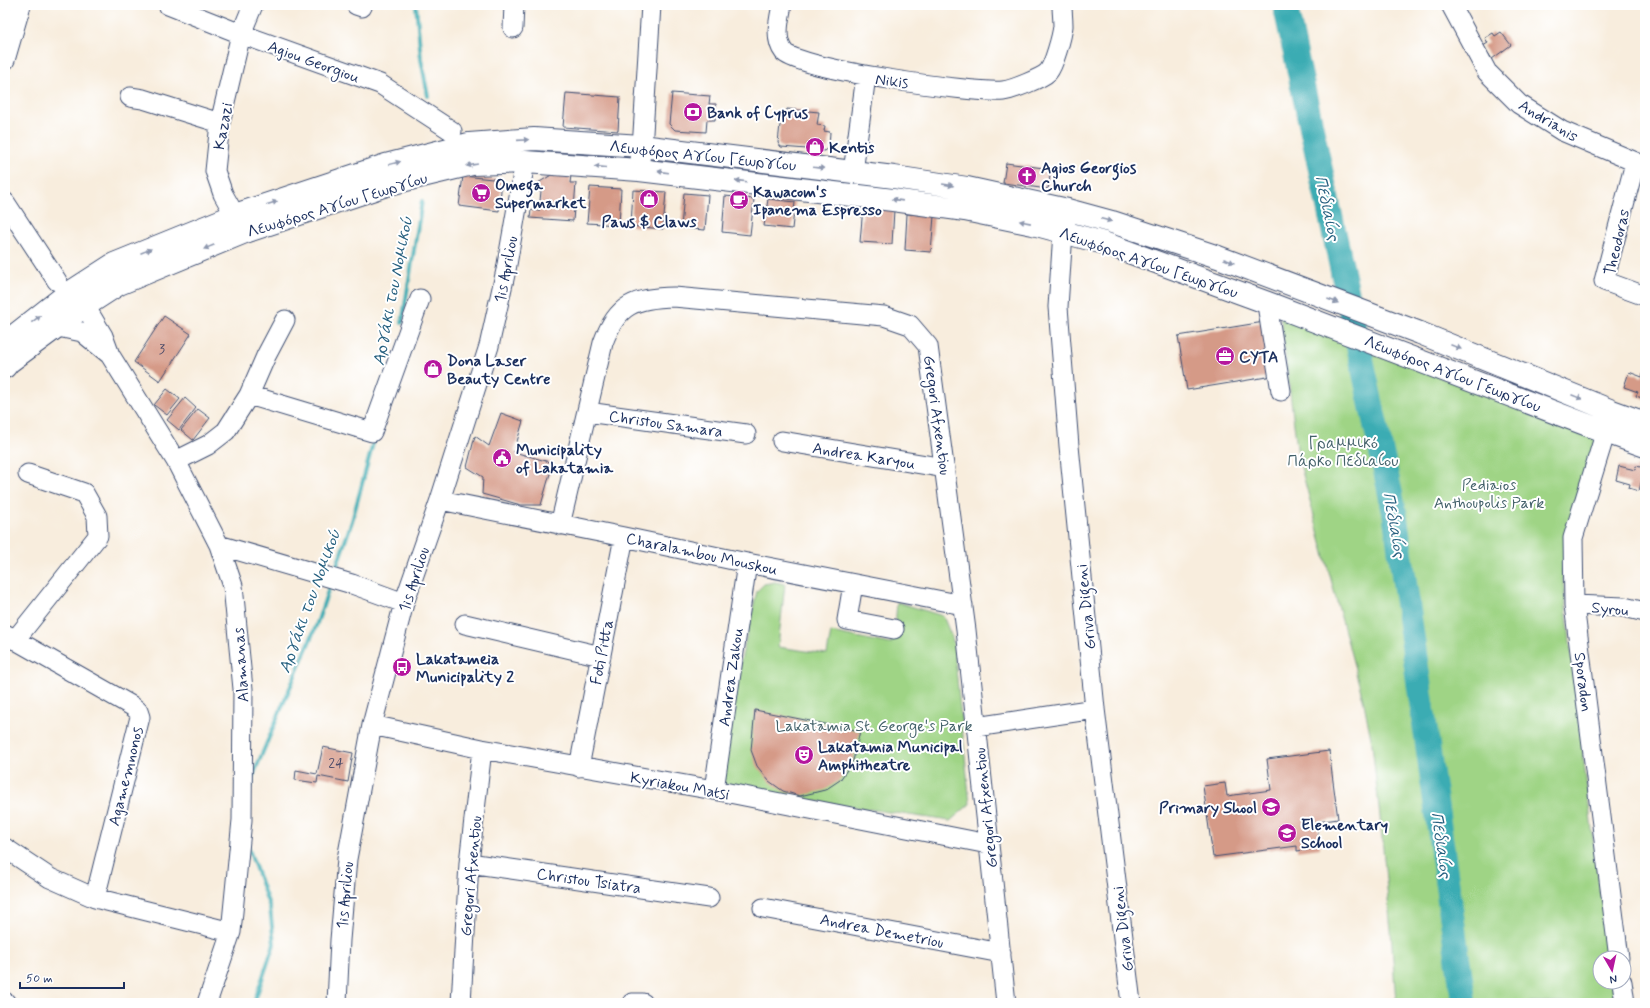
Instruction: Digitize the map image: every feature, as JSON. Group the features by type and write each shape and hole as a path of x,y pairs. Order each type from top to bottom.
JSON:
{"main road":[{"name":"Λεωφόρος Αγίου Γεωργίου","path":"5,367 9,362 85,306 119,284 240,224 386,165 469,144 534,139 641,146 853,172 967,188 1068,210 1112,222 1211,254 1420,332 1612,411 1645,423"},
{"name":"Λεωφόρος Αγίου Γεωργίου","path":"5,343 62,288 114,264 240,224 389,184 472,164 524,162 557,163 639,170 893,200 965,210 1033,224 1104,243 1423,361 1645,446"}],"street":[{"path":"5,60 9,27 21,5"},
{"name":"Agiou Georgiou","path":"168,5 241,34 380,84 452,130"},
{"name":"Kazazi","path":"240,224 223,194 215,171 220,123 241,34 253,5"},
{"path":"513,28 514,5"},
{"path":"639,170 651,5"},
{"name":"Nikis","path":"782,5 778,33 779,44 785,54 802,60 866,76 983,91 1005,91 1032,81 1048,72 1056,54 1063,27 1062,5"},
{"name":"Andrianis","path":"1451,5 1487,72 1519,104 1562,131 1640,165"},
{"path":"853,172 866,76"},
{"path":"130,97 143,99 220,123"},
{"name":"1is Apriliou","path":"337,1003 340,940 347,859 372,726 404,603 440,500 489,346 506,270 524,162"},
{"name":"Theodoras","path":"1640,165 1604,281 1645,296"},
{"path":"5,202 62,288 85,306"},
{"name":"Griva Digeni","path":"1068,210 1063,232 1058,306 1069,446 1095,709 1131,1003"},
{"name":"Gregori Afxentiou","path":"560,525 603,343 609,327 622,310 635,302 653,297 674,297 884,316 910,325 928,346 963,605 1006,1003"},
{"path":"249,395 372,432 420,299"},
{"path":"1268,303 1281,391"},
{"name":"Alamanas","path":"85,306 103,336 110,355 176,461 219,545 233,586 243,689 242,820 231,932 207,1003"},
{"path":"176,461 208,445 226,431 249,395 266,356 285,320"},
{"name":"Alamanas","path":"58,327 82,332 110,355"},
{"name":"Sporadon","path":"1612,411 1573,538 1574,605 1618,950"},
{"name":"Christou Samara","path":"587,412 746,434"},
{"name":"Andrea Karyou","path":"782,441 945,468"},
{"path":"10,637 98,536 97,516 84,492 28,474"},
{"name":"Charalambou Mouskou","path":"440,500 747,563 963,605"},
{"name":"Foti Pitta","path":"579,767 624,537"},
{"path":"219,545 352,584 404,603"},
{"name":"Andrea Zakou","path":"714,790 747,563"},
{"path":"853,584 847,620 894,629"},
{"name":"Syrou","path":"1574,605 1624,607 1645,612"},
{"path":"465,624 601,656"},
{"name":"Agamemnonos","path":"10,637 132,706 138,711 140,717 95,898"},
{"path":"976,727 1095,709"},
{"name":"Kyriakou Matsi","path":"372,726 482,749 714,790 988,844"},
{"name":"Gregori Afxentiou","path":"461,1003 469,863 482,749"},
{"path":"5,848 50,878 95,898 231,932"},
{"name":"Christou Tsiatra","path":"469,863 709,898"},
{"name":"Andrea Demetriou","path":"763,908 1001,953"},
{"path":"1623,990 1625,1003"},
{"path":"632,1003 643,1003"}],"green space":[{"name":"Pediaios Anthoupolis Park","path":"1280,313 1596,440 1562,572 1591,823 1608,950 1592,950 1592,990 1613,990 1615,1003 1396,1003 1391,931 1372,744 1364,703 1298,456"},
{"name":"Lakatamia St. George's Park","path":"775,582 785,584 778,647 827,654 831,632 891,644 895,628 897,602 943,616 953,640 970,804 950,821 793,798 721,784 731,703 757,591 764,584"}],"building":[{"path":"1501,32 1511,45 1492,59 1483,46 1488,43 1485,38 1493,33 1495,36"},
{"path":"566,93 620,97 618,131 563,127"},
{"name":"Bank of Cyprus","path":"672,93 710,96 709,104 716,104 715,120 707,120 706,132 675,130 669,124"},
{"path":"787,109 819,112 817,125 825,126 824,131 830,132 829,147 824,151 819,150 813,155 807,149 781,147 778,143 781,115 786,115"},
{"name":"Agios Georgios Church","path":"1006,163 1051,169 1048,189 1003,183"},
{"path":"553,174 571,175 570,183 576,183 573,221 530,218 531,210 539,211 541,191 533,191 533,186"},
{"name":"Omega Supermarket","path":"463,176 502,180 499,211 459,206"},
{"path":"590,187 621,189 619,225 587,223"},
{"path":"633,190 666,192 663,229 631,226"},
{"path":"684,193 708,195 705,230 681,228"},
{"path":"725,196 754,199 750,235 722,232"},
{"path":"768,199 795,202 792,229 764,226"},
{"path":"863,207 894,210 892,244 860,242"},
{"path":"907,214 934,216 931,252 905,250"},
{"path":"164,316 191,334 160,381 134,362"},
{"name":"CYTA","path":"1264,322 1273,376 1187,390 1178,336"},
{"path":"1645,369 1645,399 1636,396 1638,392 1624,387 1629,372 1642,377"},
{"path":"167,389 180,399 167,415 154,405"},
{"path":"185,398 196,408 179,430 167,420"},
{"path":"198,409 210,418 193,440 181,430"},
{"name":"Municipality of Lakatamia","path":"501,413 523,421 514,452 553,463 541,505 521,505 482,494 483,477 467,467 475,436 489,446"},
{"path":"1619,466 1635,470 1636,466 1645,468 1639,491 1629,488 1630,484 1616,480"},
{"name":"Lakatamia Municipal Amphitheatre","path":"755,710 860,731 853,761 840,780 825,790 800,796 783,791 769,781 757,766 751,750"},
{"path":"323,747 353,753 348,782 318,776 317,783 295,780 296,770 317,774"},
{"name":"Primary Shool","path":"1329,751 1338,819 1317,822 1320,848 1297,851 1297,846 1213,857 1203,786 1225,783 1227,796 1271,790 1267,759"}],"waterway":[{"name":"Αργάκι του Νομικού","path":"416,5 421,59 428,96"},
{"name":"Πεδιαίος","path":"1285,5 1395,515 1464,1003"},
{"name":"Αργάκι του Νομικού","path":"402,323 422,201"},
{"name":"Αργάκι του Νομικού","path":"334,574 352,521 375,436"},
{"name":"Αργάκι του Νομικού","path":"251,786 252,778 316,626 331,582"},
{"name":"Αργάκι του Νομικού","path":"247,844 270,908 274,944 254,1003"}],"place":[{"name":"Bank of Cyprus","path":"693,112"},
{"name":"Kentis","path":"815,147"},
{"name":"Agios Georgios Church","path":"1027,176"},
{"name":"Omega Supermarket","path":"481,193"},
{"name":"Paws $ Claws","path":"649,199"},
{"name":"Kawacom's Ipanema Espresso","path":"739,200"},
{"name":"CYTA","path":"1225,356"},
{"name":"Dona Laser Beauty Centre","path":"433,369"},
{"name":"Municipality of Lakatamia","path":"502,458"},
{"name":"Lakatameia Municipality 2","path":"402,667"},
{"name":"Lakatamia Municipal Amphitheatre","path":"804,755"},
{"name":"Primary Shool","path":"1271,807"},
{"name":"Elementary School","path":"1287,833"}],"park label":[{"name":"Γραμμικό Πάρκο Πεδιαίου","path":"1343,451"}]}
